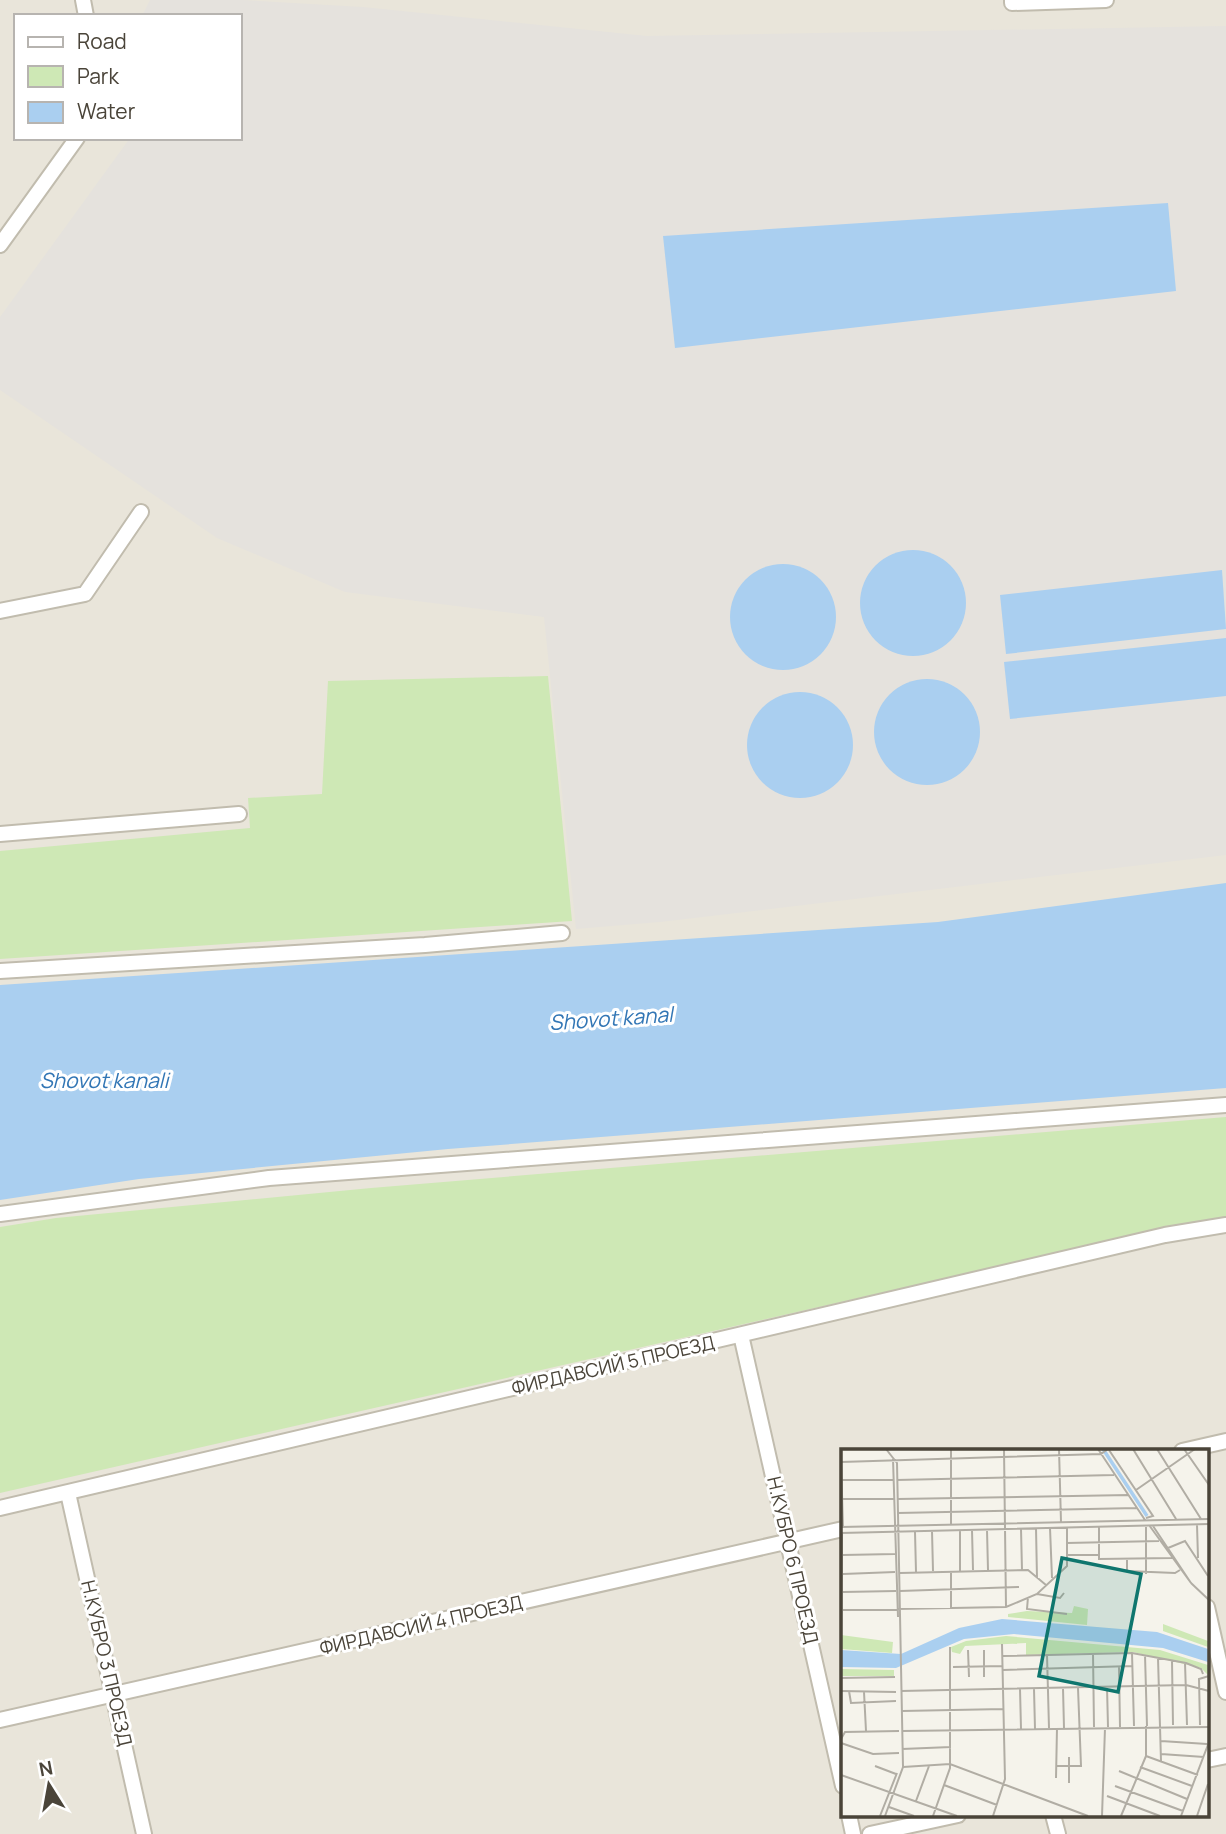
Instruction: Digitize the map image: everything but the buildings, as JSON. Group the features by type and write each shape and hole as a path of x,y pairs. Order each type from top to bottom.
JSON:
{"street":[{"path":"1012,2 1106,0"},
{"path":"0,245 76,140"},
{"path":"0,611 85,594 141,512"},
{"path":"0,834 239,814"},
{"path":"0,971 562,933"},
{"path":"0,1214 269,1178 1226,1105"},
{"name":"ФИРДАВСИЙ 5 ПРОЕЗД","path":"0,1508 1165,1235 1226,1225"},
{"name":"Н.КУБРО 6 ПРОЕЗД","path":"741,1335 841,1777"},
{"path":"1191,1449 1226,1441"},
{"name":"Н.КУБРО 3 ПРОЕЗД","path":"68,1493 144,1834"},
{"name":"ФИРДАВСИЙ 4 ПРОЕЗД","path":"0,1720 841,1529"},
{"path":"1208,1611 1226,1692"},
{"path":"1208,1760 1226,1756"},
{"path":"849,1816 853,1834"},
{"path":"870,1834 953,1816"},
{"path":"1053,1816 1058,1834"}],"shaded area":[{"path":"0,0 1226,0 1226,1834 0,1834"},
{"path":"150,0 243,0 363,7 647,36 1226,26 1226,855 660,922 576,929 544,617 345,592 217,538 0,390 0,317 129,140 242,140 242,14 143,14"}],"green space":[{"path":"548,676 572,921 0,959 0,851 250,828 248,798 322,794 328,681"},
{"path":"1226,1117 1226,1217 1193,1222 0,1493 0,1227 56,1218 371,1188"}],"water":[{"path":"1168,203 1176,291 675,348 663,236"},
{"path":"913,550 933,554 950,566 962,583 966,603 962,623 950,640 933,652 913,656 893,652 876,640 864,623 860,603 864,583 876,566 893,554"},
{"path":"783,564 803,568 820,580 832,597 836,617 832,637 820,654 803,666 783,670 763,666 746,654 734,637 730,617 734,597 746,580 763,568"},
{"path":"1222,570 1226,629 1006,654 1000,595"},
{"path":"1226,638 1226,696 1010,719 1004,662"},
{"path":"927,679 947,683 964,695 976,712 980,732 976,752 964,769 947,781 927,785 907,781 890,769 878,752 874,732 878,712 890,695 907,683"},
{"path":"800,692 820,696 837,708 849,725 853,745 849,765 837,782 820,794 800,798 780,794 763,782 751,765 747,745 751,725 763,708 780,696"},
{"name":"Shovot kanali","path":"1226,883 1226,1088 448,1149 139,1179 0,1200 0,985 938,922"}],"water label":[{"name":"Shovot kanal","path":"611,1019"}]}
